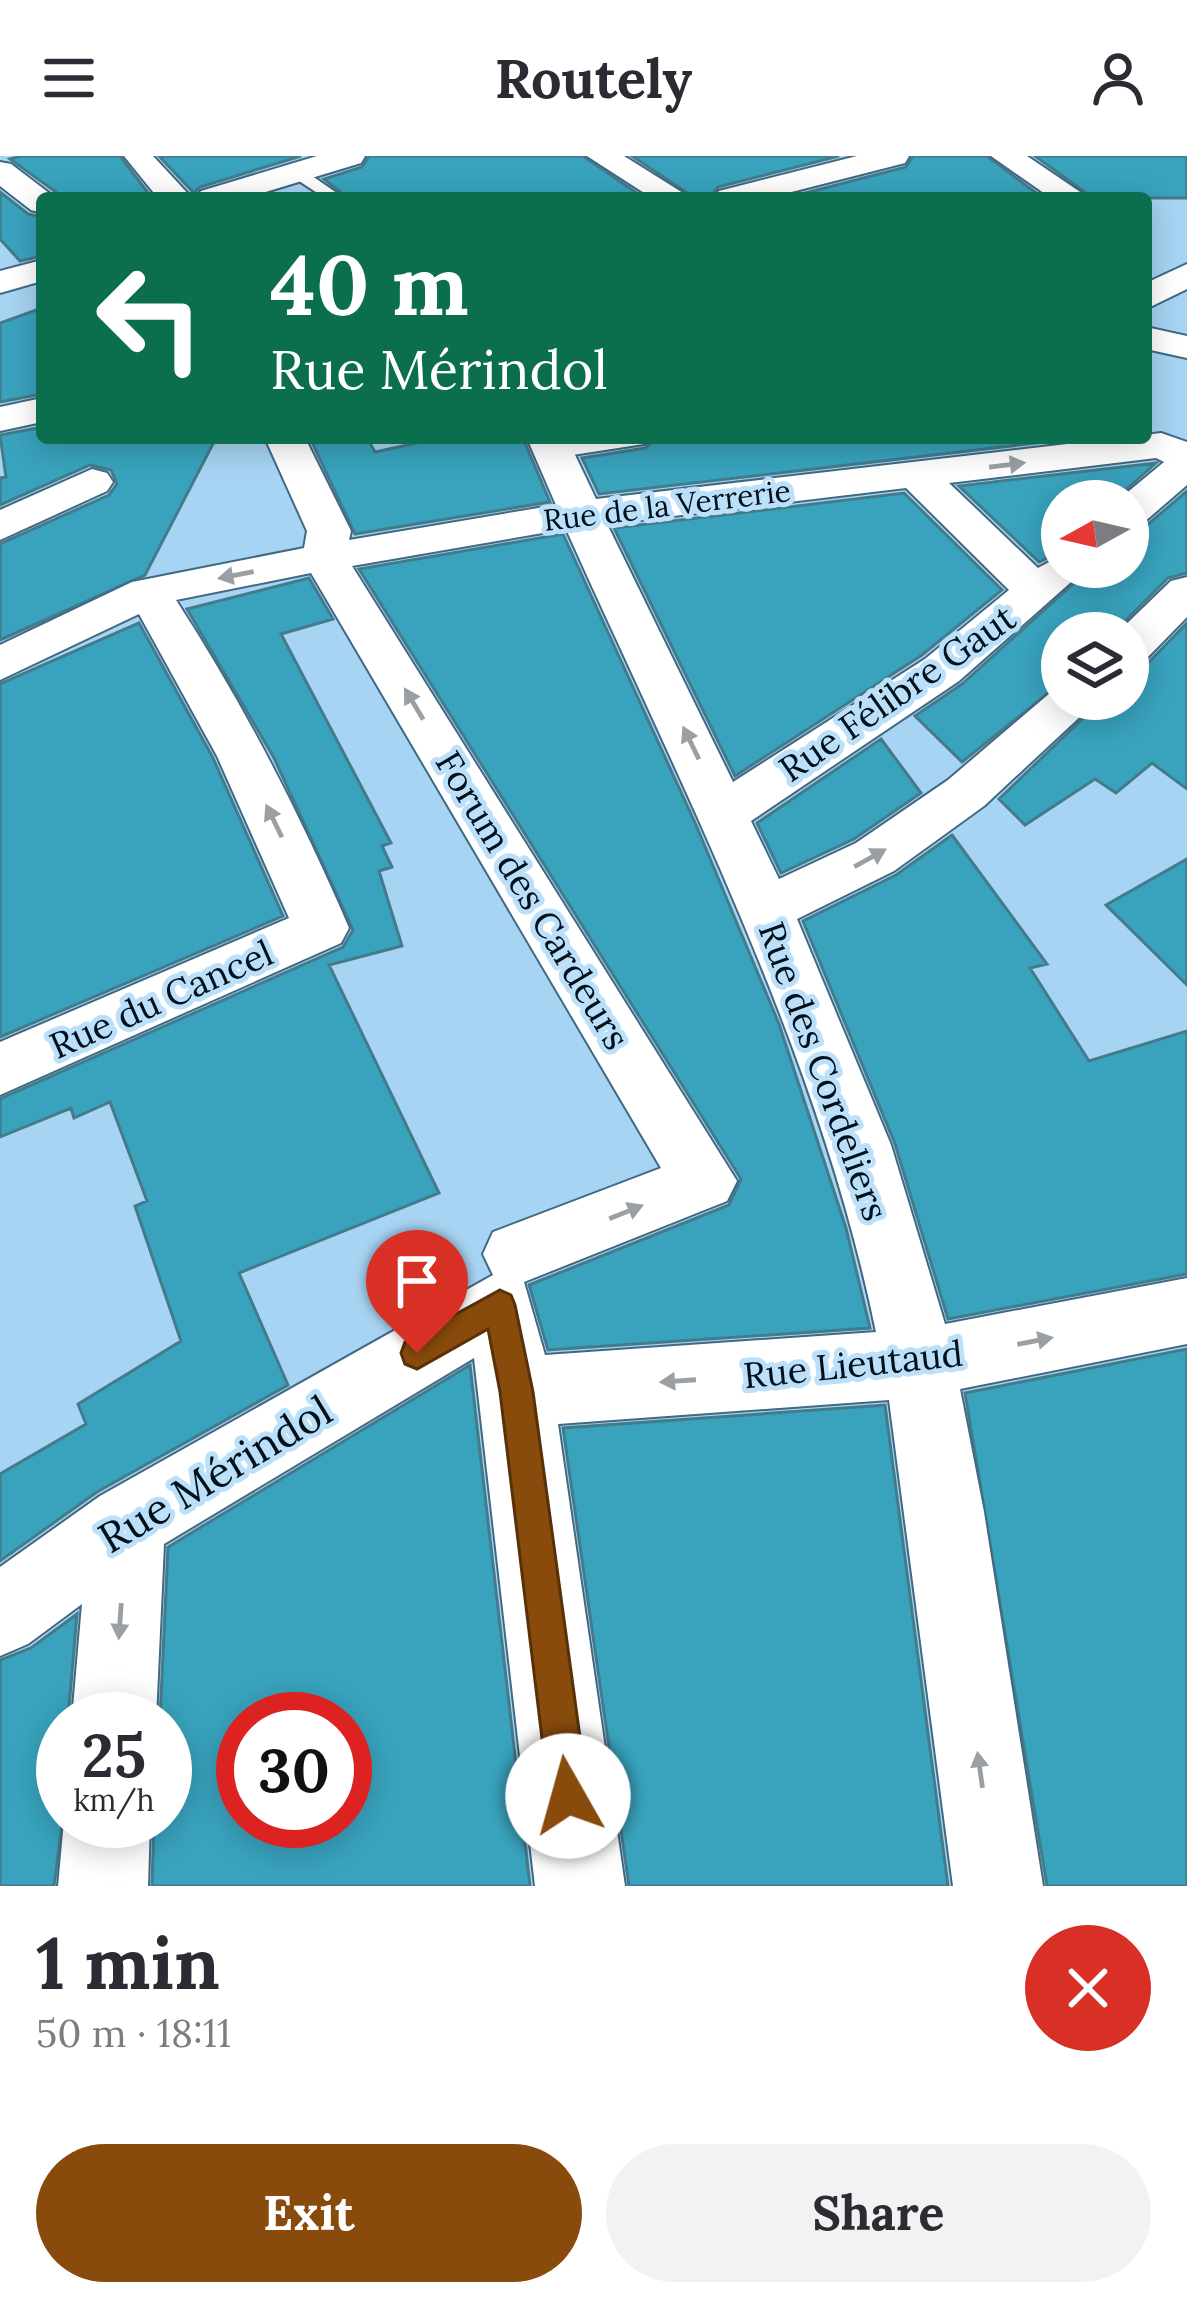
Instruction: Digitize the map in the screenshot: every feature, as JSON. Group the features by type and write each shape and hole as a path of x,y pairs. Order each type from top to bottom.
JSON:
{"street":[{"path":"229,192 306,164 350,156"},
{"path":"602,156 665,192"},
{"path":"788,156 817,175"},
{"path":"1006,156 1063,192"},
{"path":"138,158 170,192"},
{"path":"0,160 16,183"},
{"path":"753,192 883,164"},
{"path":"1152,292 1180,264"},
{"path":"1152,339 1187,347"},
{"name":"Forum des Cardeurs","path":"288,444 329,531 324,557 704,1181 508,1280"},
{"path":"868,444 904,477 1041,572"},
{"name":"Rue des Cordeliers","path":"550,445 725,813 860,1146 920,1363 998,1886"},
{"name":"Rue de la Verrerie","path":"0,664 148,592 324,557 580,514 1161,445 1187,460"},
{"path":"1149,495 1187,460"},
{"path":"5,508 92,482"},
{"name":"Rue Félibre Gaut","path":"725,813 942,670 1041,587"},
{"path":"1149,629 1187,591"},
{"name":"Rue du Cancel","path":"0,1069 321,928 290,854 196,665 148,592"},
{"path":"765,910 875,856 966,793 1050,720"},
{"path":"508,1280 517,1392 580,1886"},
{"name":"Rue Mérindol","path":"0,1616 127,1523 508,1280"},
{"name":"Rue Lieutaud","path":"517,1392 920,1363 1187,1311"},
{"path":"116,1692 127,1523"},
{"path":"103,1886 105,1848"}],"lane":[{"path":"306,164 331,192"}],"building":[{"path":"120,156 147,192 56,192 10,159"},
{"path":"159,156 301,156 200,187 193,192"},
{"path":"369,156 583,156 635,192 340,192 324,179 362,167"},
{"path":"632,156 839,156 718,187 714,192 686,192"},
{"path":"913,156 987,156 1035,192 809,192 906,167"},
{"path":"1035,156 1187,156 1187,198 1152,198 1152,192 1085,192"},
{"path":"0,192 36,216 36,257 20,261 0,239"},
{"path":"36,310 36,395 0,402 0,323"},
{"path":"36,428 36,444 213,444 145,575 0,640 0,544 109,495 117,484 111,470 90,465 0,505 0,478 6,477 0,435"},
{"path":"313,444 370,444 375,452 412,444 526,444 550,502 355,534"},
{"path":"650,444 1028,444 599,494 582,458"},
{"path":"1156,463 1137,480 1041,480 1039,562 959,486"},
{"path":"1187,491 1187,573 1168,578 1134,612 1042,612 1069,588 1149,588 1149,523"},
{"path":"904,493 1002,590 922,655 735,776 614,528"},
{"path":"563,534 696,825 779,1024 846,1228 870,1328 548,1350 529,1285 729,1205 741,1179 359,569"},
{"path":"309,578 333,619 281,634 391,843 382,846 392,867 379,871 402,946 329,965 439,1193 239,1273 288,1385 97,1492 0,1561 0,1474 86,1424 78,1404 181,1341 135,1206 147,1201 110,1102 74,1118 71,1108 0,1137 0,1099 343,947 353,930 274,758 187,609"},
{"path":"1041,613 1041,699 962,762 915,716 962,684"},
{"path":"139,623 213,758 283,916 0,1037 0,684"},
{"path":"1187,623 1187,789 1152,763 1116,793 1095,779 1025,825 999,799 1081,720 1149,720 1149,662"},
{"path":"881,739 921,793 854,839 781,873 757,823"},
{"path":"952,835 1047,964 1030,968 1089,1061 1187,1031 1187,1274 948,1319 895,1144 803,921 896,875"},
{"path":"1187,859 1187,985 1106,905"},
{"path":"1187,1349 1187,1886 1047,1886 965,1393"},
{"path":"470,1365 530,1886 152,1886 153,1848 192,1848 192,1692 161,1692 168,1547"},
{"path":"885,1405 948,1886 629,1886 563,1428"},
{"path":"77,1614 70,1692 36,1692 36,1848 59,1848 54,1886 0,1886 0,1660 31,1648"}],"route":[{"path":"417,1353 500,1305 517,1392 568,1796"}]}
